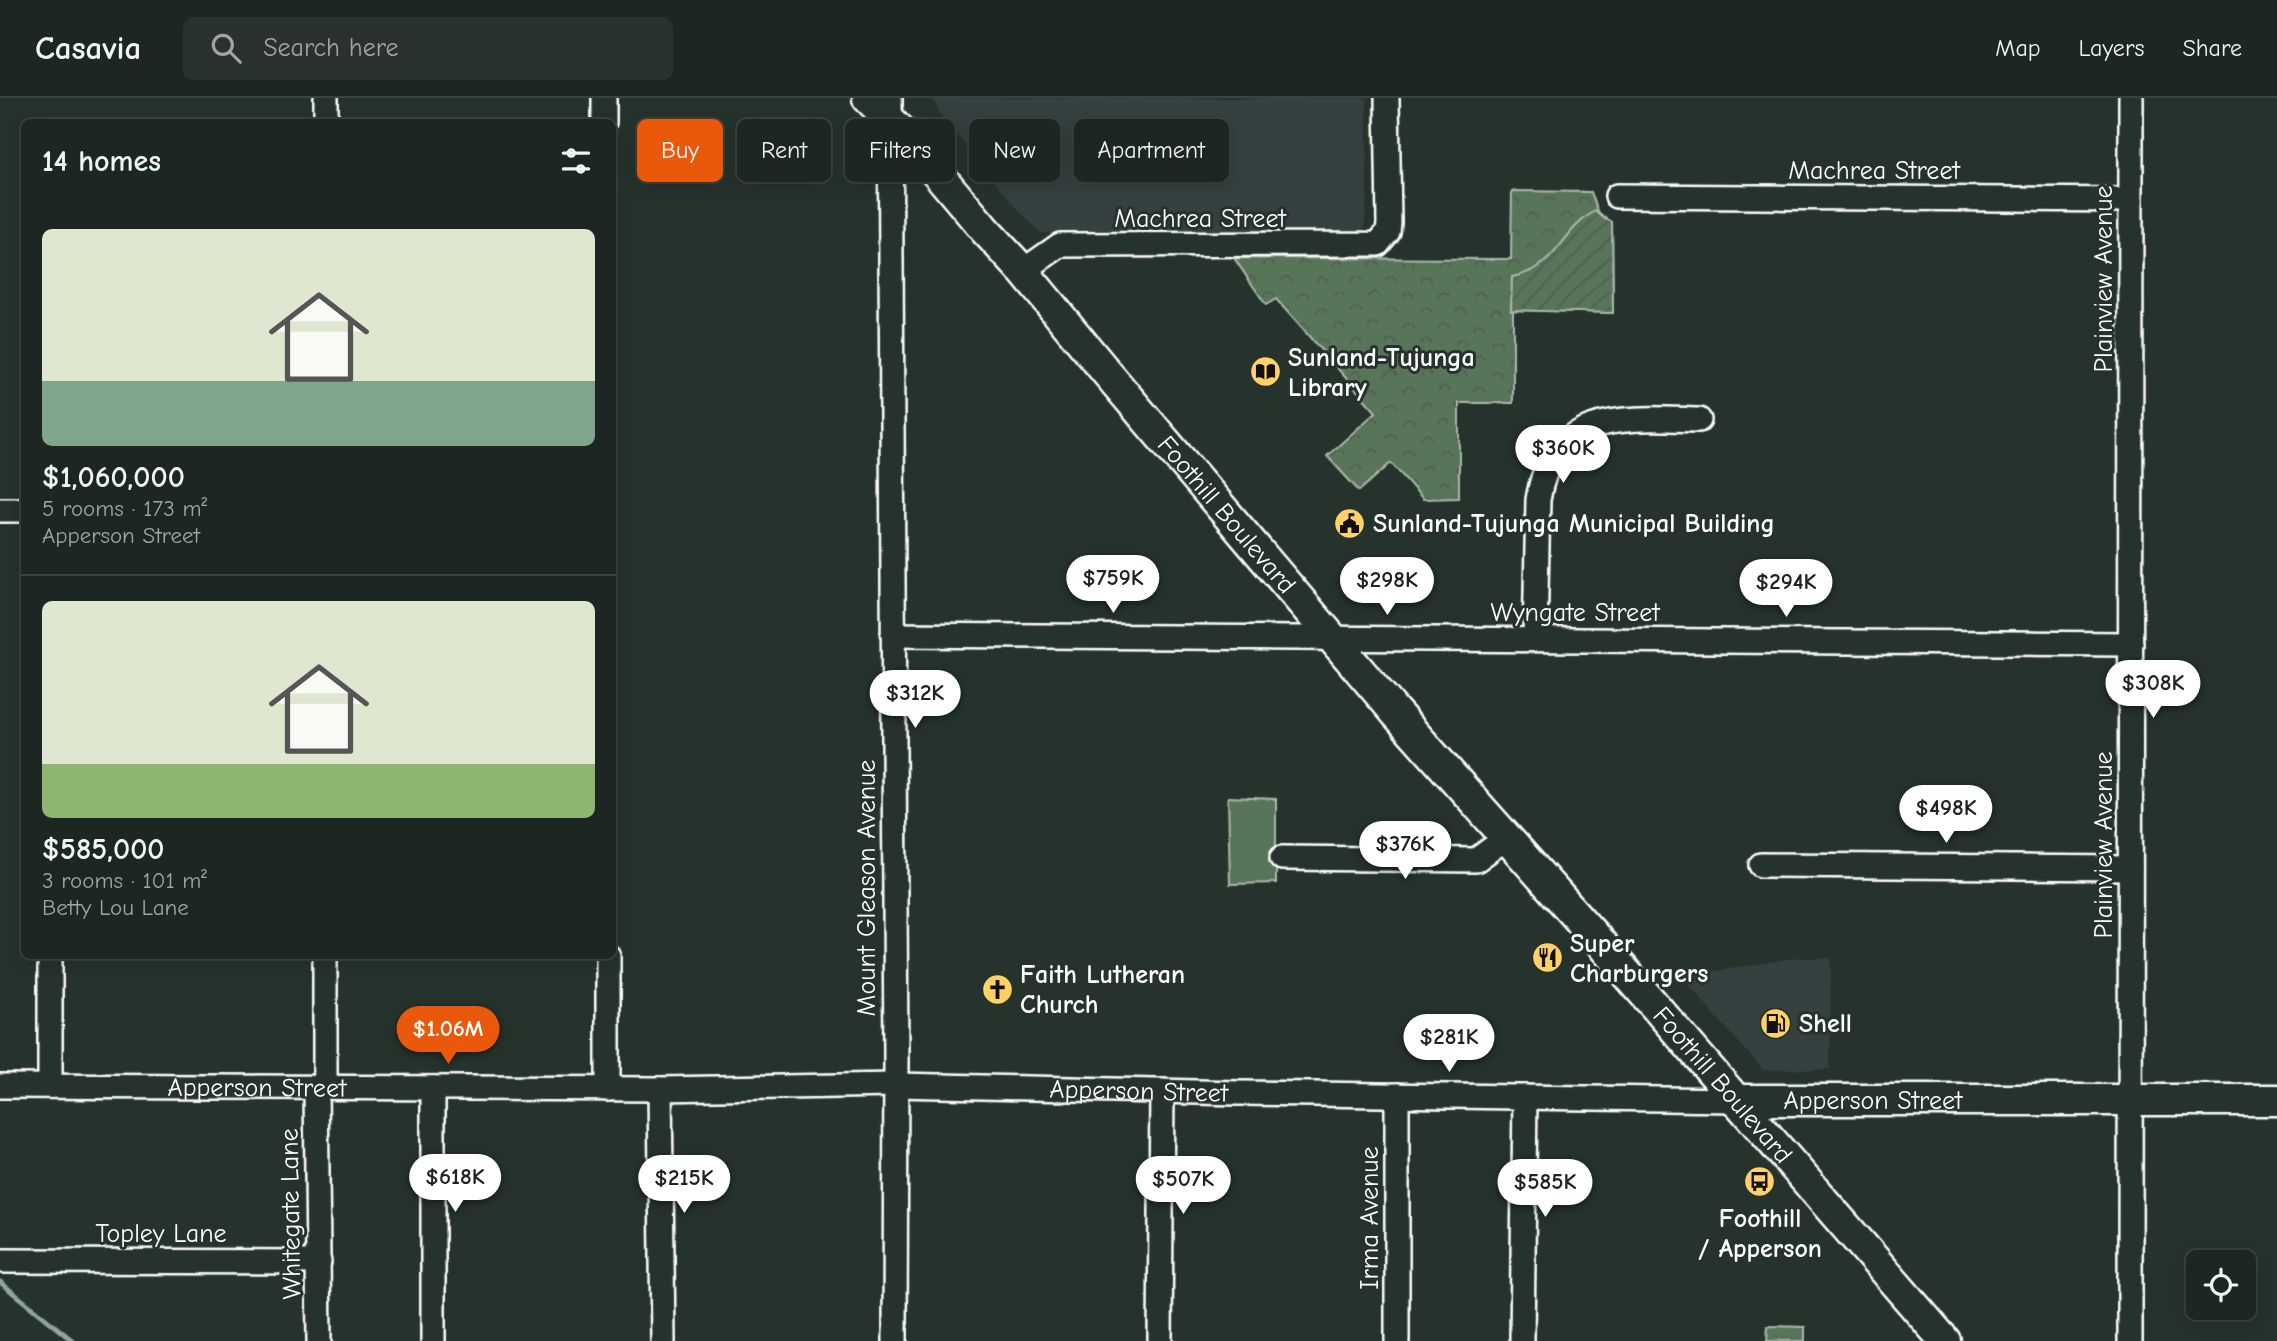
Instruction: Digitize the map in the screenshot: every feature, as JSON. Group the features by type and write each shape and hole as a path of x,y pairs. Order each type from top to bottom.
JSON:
{"main road":[{"name":"Foothill Boulevard","path":"868,98 890,108 1107,373 1395,712 1603,946 1945,1341"},
{"name":"Apperson Street","path":"1735,1100 2277,1100"}],"street":[{"path":"326,98 326,119"},
{"path":"604,98 604,119"},
{"name":"Machrea Street","path":"1023,271 1060,246 1378,244 1388,232 1389,223 1387,98"},
{"name":"Plainview Avenue","path":"2130,1341 2131,98"},
{"name":"Mount Gleason Avenue","path":"890,108 895,1341"},
{"name":"Machrea Street","path":"1617,196 2131,200"},
{"path":"1535,639 1538,500 1540,483 1552,456 1580,430 1617,419 1699,420"},
{"path":"0,510 21,510"},
{"name":"Wyngate Street","path":"893,635 2131,644"},
{"path":"1282,858 1476,860 1506,838"},
{"path":"1761,865 2130,868"},
{"path":"50,959 50,1086"},
{"name":"Whitegate Lane","path":"319,1341 325,959"},
{"path":"608,959 608,1089"},
{"name":"Apperson Street","path":"0,1086 660,1089 896,1085 1735,1100"},
{"path":"433,1088 433,1341"},
{"path":"660,1089 663,1341"},
{"path":"1160,1341 1162,1091"},
{"name":"Irma Avenue","path":"1397,1095 1397,1341"},
{"path":"1522,1341 1525,1097"},
{"name":"Topley Lane","path":"2,1261 319,1262"}],"shaded area":[{"path":"932,98 1367,98 1367,196 1364,232 1041,233 996,182 1060,182 1060,119 969,119 969,150 955,133 955,119 942,117"},
{"name":"Shell","path":"1794,958 1831,958 1830,1069 1763,1070 1682,977"}],"green space":[{"path":"1512,191 1591,192 1599,214 1612,222 1613,313 1513,310 1513,403 1459,403 1459,498 1423,499 1391,463 1359,491 1327,456 1376,412 1276,299 1266,305 1234,258 1511,259"},
{"path":"1595,211 1612,222 1613,313 1511,310 1512,277 1540,266 1583,219"},
{"path":"1228,797 1276,799 1276,883 1230,884"},
{"path":"1768,1326 1805,1327 1805,1341 1767,1341"}],"waterway":[{"path":"0,1282 73,1341"}],"place":[{"name":"Sunland-Tujunga Library","path":"1265,372"},
{"name":"Sunland-Tujunga Municipal Building","path":"1350,523"},
{"name":"Super Charburgers","path":"1547,958"},
{"name":"Faith Lutheran Church","path":"997,989"},
{"name":"Shell","path":"1776,1023"},
{"name":"Foothill / Apperson","path":"1760,1182"}]}
